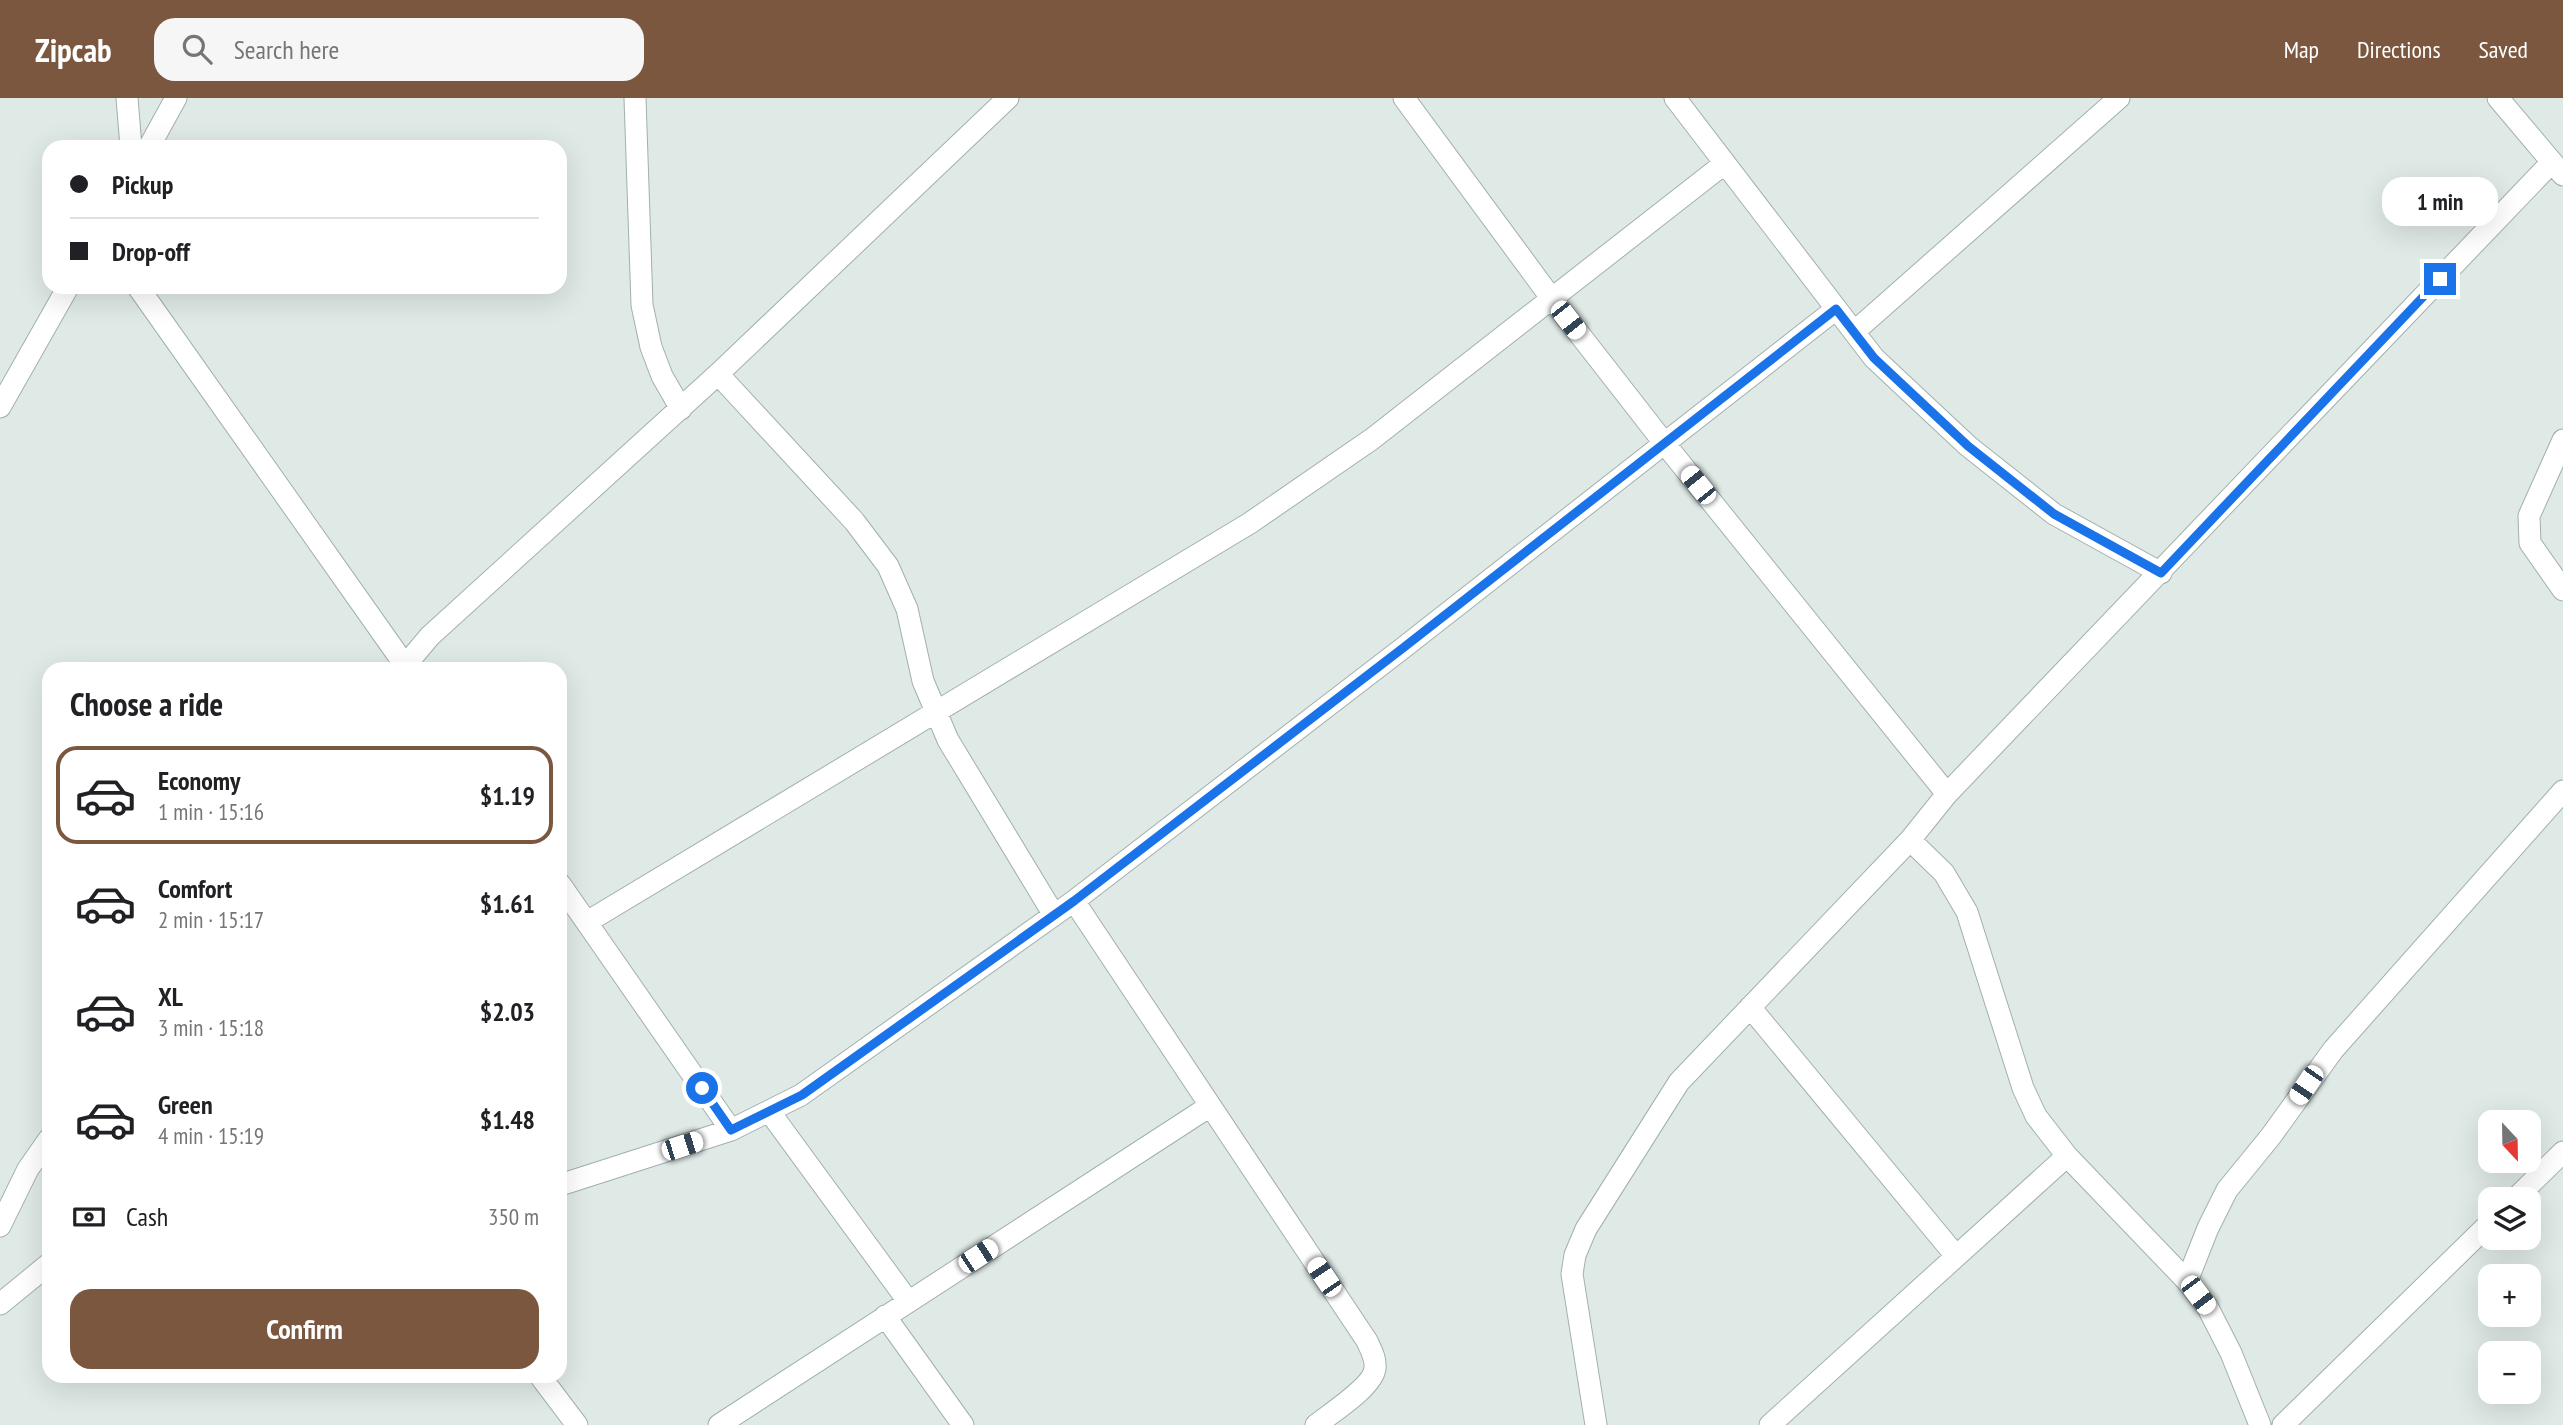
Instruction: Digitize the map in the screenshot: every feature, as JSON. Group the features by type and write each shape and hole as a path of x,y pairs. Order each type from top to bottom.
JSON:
{"street":[{"path":"127,98 130,140"},
{"path":"153,140 176,98"},
{"path":"635,98 642,305 651,347 662,376 681,409"},
{"path":"410,662 430,636 681,409 1009,98"},
{"path":"1404,98 1552,299 1665,444 1947,794"},
{"path":"1675,98 1874,358 1968,446 2054,514 2161,573"},
{"path":"1854,332 2119,98"},
{"path":"1596,1425 1572,1275 1575,1255 1586,1230 1679,1082 1910,840 1947,794 2558,168 2498,98"},
{"path":"587,922 935,710 1250,523 1372,439 1724,164"},
{"path":"0,407 64,294"},
{"path":"143,294 401,662"},
{"path":"567,1183 731,1130 802,1095 1074,901 1836,309"},
{"path":"718,374 854,521 888,566 907,609 923,681 947,740 1054,915"},
{"path":"2563,440 2529,516 2530,543 2563,590"},
{"path":"2188,1281 2208,1228 2227,1190 2271,1136 2333,1049 2563,791"},
{"path":"1910,840 1944,873 1967,912 2023,1088 2036,1116 2067,1156 2188,1281 2208,1308 2260,1425"},
{"path":"567,894 731,1130"},
{"path":"1074,901 1367,1341 1375,1357 1376,1371 1368,1384 1316,1425"},
{"path":"1750,1007 1956,1256"},
{"path":"719,1425 1210,1106"},
{"path":"769,1111 908,1301"},
{"path":"0,1226 42,1150"},
{"path":"2527,1187 2563,1152"},
{"path":"1769,1425 2067,1156"},
{"path":"2283,1425 2478,1235"},
{"path":"0,1304 42,1270"},
{"path":"885,1316 963,1425"},
{"path":"545,1383 577,1425"}],"route":[{"path":"702,1088 731,1130 802,1095 1074,901 1836,309 1874,358 1968,446 2054,514 2161,573 2440,279"}]}
